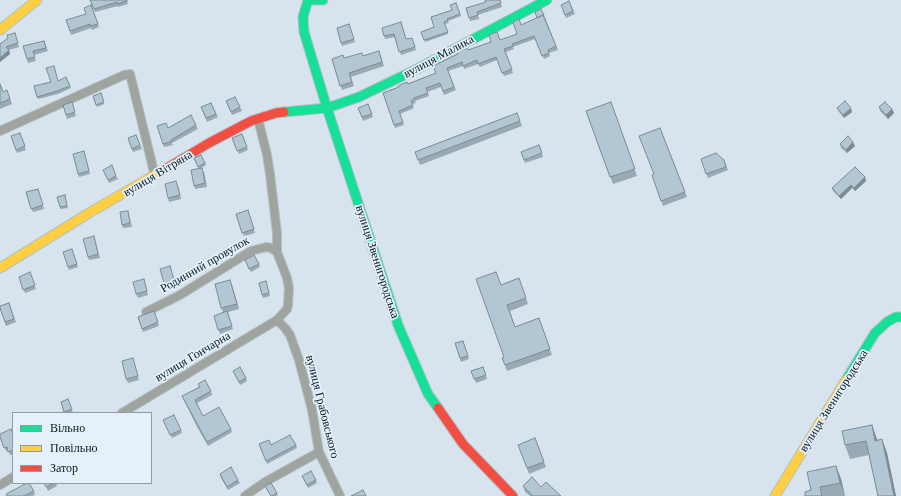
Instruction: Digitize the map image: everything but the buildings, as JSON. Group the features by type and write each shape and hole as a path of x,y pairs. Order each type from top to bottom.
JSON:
{"street":[{"path":"0,30 37,0"},
{"path":"308,0 323,0"},
{"name":"вулиця Звенигородська","path":"308,0 303,16 304,32 327,108 398,325 428,394 463,444 513,496"},
{"name":"вулиця Малика","path":"327,108 359,97 413,71 547,0"},
{"path":"0,131 124,75 130,74 155,176"},
{"name":"вулиця Вітряна","path":"0,268 89,213 241,126 258,118 276,113 327,108"},
{"path":"258,118 270,174 273,213 277,234 277,252 287,278 289,294 287,309 277,320"},
{"name":"Родинний провулок","path":"146,312 180,295 251,251 266,247 277,252"},
{"name":"вулиця Звенигородська","path":"775,496 875,334 887,322 896,317 901,317"},
{"name":"вулиця Гончарна","path":"124,412 277,320"},
{"name":"вулиця Грабовського","path":"277,320 290,335 299,360 312,410 319,452 340,496"},
{"path":"245,496 265,482 319,452"},
{"path":"0,485 12,478"}],"traffic: fast":[{"path":"308,0 303,17 304,32 327,108 398,325 428,394 438,408"},
{"path":"308,0 323,0"},
{"path":"284,112 327,108 359,97 413,71 547,0"},
{"path":"846,380 875,333 887,322 896,317 901,317"}],"traffic: slow":[{"path":"0,30 37,0"},
{"path":"0,268 89,213 167,168"},
{"path":"775,496 846,380"}],"traffic: jam":[{"path":"167,168 209,143 251,121 284,112"},
{"path":"438,408 463,444 513,496"}]}
